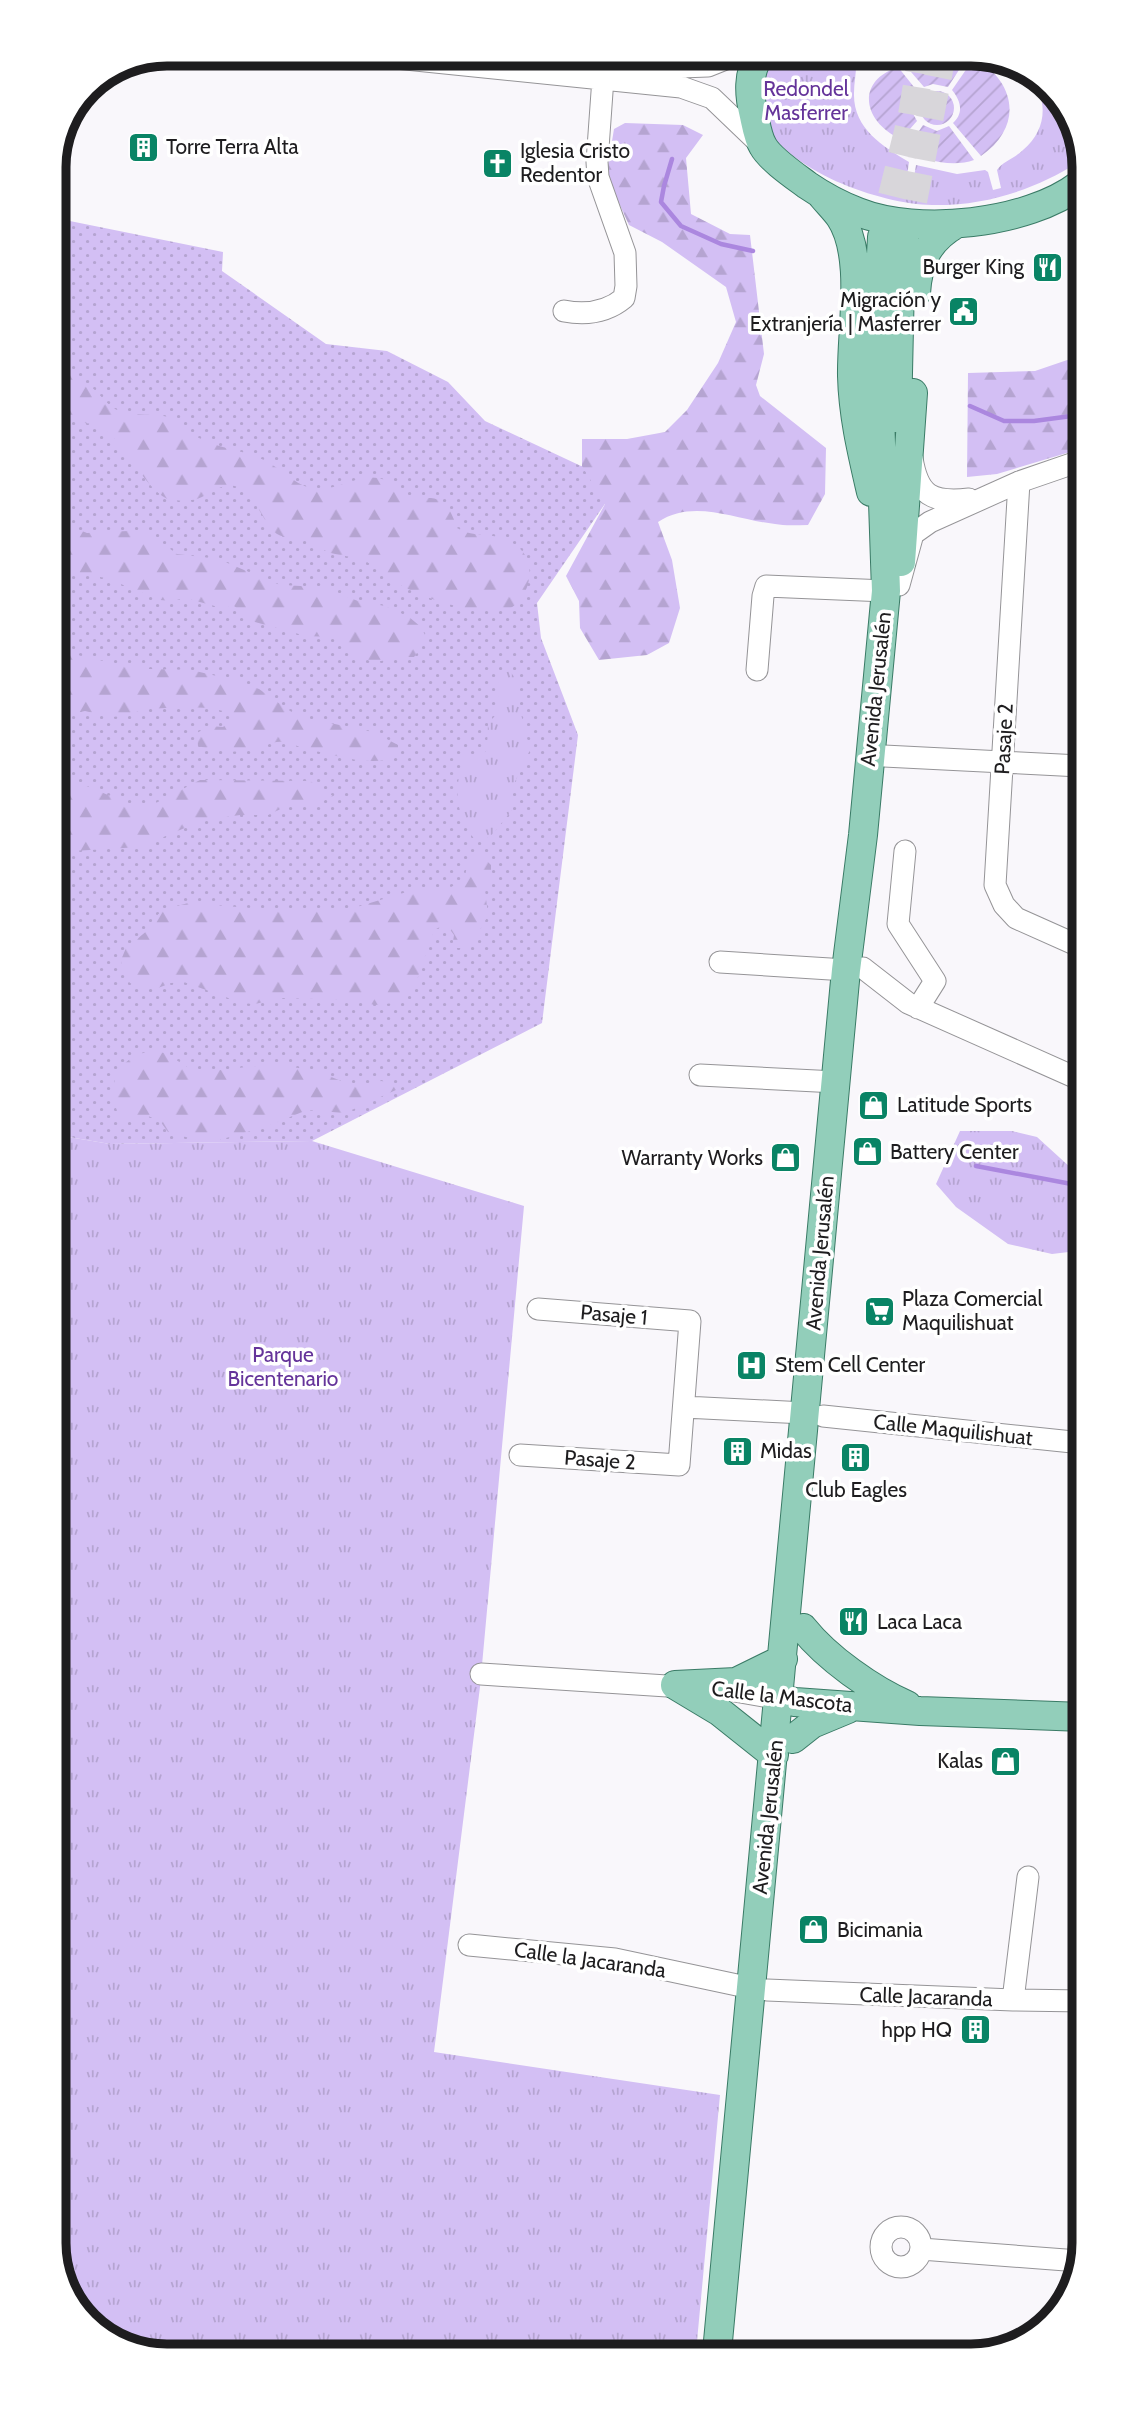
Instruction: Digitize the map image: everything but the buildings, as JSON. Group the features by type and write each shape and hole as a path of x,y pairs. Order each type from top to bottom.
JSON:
{"main road":[{"path":"754,67 749,89 763,148 821,195 860,213 904,223 956,224 1027,210 1072,190"},
{"path":"821,195 841,218 855,260 852,375 856,426 890,579"},
{"path":"890,579 910,448 918,273 922,258 932,242 956,224"},
{"name":"Avenida Jerusalén","path":"718,2344 759,1989 788,1701 803,1629 836,1082 855,969 884,756 890,579 877,326 894,239"},
{"name":"Avenida Jerusalén","path":"788,1701 783,1659 814,1415 855,969 863,835 890,579"},
{"path":"803,1629 829,1654 876,1689 920,1711"},
{"path":"675,1685 736,1682 783,1659"},
{"path":"675,1685 784,1747 823,1718 858,1706"},
{"name":"Calle la Mascota","path":"788,1701 920,1711 1072,1717"},
{"name":"Avenida Jerusalén","path":"735,2344 759,1989"}],"street":[{"path":"488,66 681,87 708,94 724,106 763,148"},
{"path":"564,311 579,314 608,309 624,298 625,253 598,177 603,78"},
{"path":"910,448 915,480 927,493 949,501 982,498"},
{"path":"757,670 766,586 890,579 913,534 945,514 1019,482 1072,464"},
{"name":"Pasaje 2","path":"1019,482 995,885 1004,905 1016,918 1072,943"},
{"path":"884,756 1072,766"},
{"path":"905,851 898,924 935,981 918,1008"},
{"path":"720,962 855,969 918,1008 1072,1076"},
{"path":"700,1075 836,1082"},
{"name":"Pasaje 1","path":"538,1309 690,1321 684,1407"},
{"name":"Pasaje 2","path":"520,1455 679,1465 684,1407"},
{"name":"Calle Maquilishuat","path":"684,1407 814,1415 1072,1442"},
{"name":"Calle la Mascota","path":"481,1674 675,1685 729,1690 788,1701"},
{"path":"1013,2000 1028,1877"},
{"name":"Calle la Jacaranda","path":"469,1945 615,1959 759,1989"},
{"name":"Calle Jacaranda","path":"759,1989 1072,2001"},
{"path":"921,2249 1071,2260"}],"green space":[{"name":"Redondel Masferrer","path":"767,67 856,67 854,93 858,116 871,135 909,162 907,176 914,177 916,165 957,174 985,170 993,190 1001,188 997,170 1020,153 1037,132 1043,113 1039,93 1056,111 1062,123 1072,154 1072,166 1027,188 971,203 911,203 861,191 812,169 774,138 762,119"},
{"path":"898,67 918,92 913,99 911,110 917,121 901,139 879,123 869,103 875,82"},
{"path":"907,67 961,67 948,87 933,84 924,87"},
{"path":"968,67 978,67 988,68 999,79 1006,92 1009,119 1004,132 981,156 953,123 959,115 960,107 952,90"},
{"path":"937,91 949,96 954,108 949,120 937,125 925,120 920,108 925,96"},
{"path":"625,123 683,125 703,135 686,158 691,214 730,234 750,235 764,354 756,385 760,396 826,448 825,494 808,525 779,525 701,511 672,515 658,522 672,560 680,608 669,643 647,655 599,660 580,628 579,601 566,576 605,504 582,466 582,439 627,439 665,432 687,410 718,363 736,322 726,287 662,242 629,225 608,179 614,129"},
{"path":"923,125 937,131 949,126 974,160 940,162 915,152 909,146"},
{"path":"67,220 223,252 222,271 326,344 387,351 448,382 485,421 581,466 607,463 622,479 537,603 541,638 578,735 542,1023 312,1141 110,1144 67,1137"},
{"path":"1072,358 1072,451 997,474 967,477 968,373 1035,371"},
{"path":"67,371 96,391 115,409 127,413 168,417 199,438 264,460 310,488 327,488 361,479 378,478 412,497 437,499 448,509 457,528 502,538 523,551 530,574 525,592 516,604 505,610 481,611 452,605 402,586 362,560 331,553 300,538 277,534 249,494 239,487 226,486 197,499 171,500 154,488 110,435 92,424 67,421"},
{"path":"67,525 87,533 142,533 154,537 177,554 218,559 280,585 321,587 358,601 385,606 409,617 421,627 427,639 414,657 376,662 363,659 332,637 306,636 255,622 234,606 222,608 185,598 160,600 106,578 82,574 71,567 67,560"},
{"path":"67,652 149,669 191,670 234,680 259,689 293,713 306,718 373,732 398,745 398,757 363,761 282,742 243,751 205,748 198,746 197,733 209,726 223,727 233,719 223,711 210,708 147,709 110,717 85,711 67,715"},
{"path":"508,669 520,684 518,702 530,750 513,786 513,809 490,837 476,842 463,819 458,800 460,769 463,755 480,757 487,750 488,724 499,711 499,677"},
{"path":"67,780 127,803 154,804 200,780 310,781 333,796 319,803 287,806 268,815 212,819 140,847 67,851"},
{"path":"469,856 482,856 491,865 491,877 485,890 488,915 466,948 452,948 454,935 446,924 434,930 417,980 402,1002 375,1005 352,1000 281,998 255,1004 242,1003 184,982 158,988 143,988 130,983 122,972 121,960 126,948 148,930 153,919 163,910 188,903 286,911 350,909 420,888 445,890 465,876"},
{"path":"152,1051 165,1053 189,1068 202,1072 275,1064 316,1071 354,1086 381,1081 407,1085 345,1113 307,1110 268,1126 219,1140 193,1139 168,1132 160,1121 148,1116 136,1121 122,1121 114,1098 116,1077 129,1060"},
{"path":"960,1131 1012,1131 1037,1137 1072,1169 1072,1252 1052,1254 1008,1244 956,1207 936,1184"},
{"name":"Parque Bicentenario","path":"67,1137 110,1144 312,1141 524,1206 480,1687 434,2052 720,2095 697,2344 161,2343 141,2340 117,2330 87,2304 72,2275 66,2243"}],"waterway":[{"path":"672,159 661,202 681,226 721,244 753,251"},
{"path":"970,406 1004,421 1034,421 1072,416"},
{"path":"976,1166 1072,1184"}],"tunnel":[{"path":"882,237 912,115 920,67"},
{"path":"905,242 940,67"}],"place":[{"name":"Torre Terra Alta","path":"143,147"},
{"name":"Iglesia Cristo Redentor","path":"497,163"},
{"name":"Burger King","path":"1047,267"},
{"name":"Migración y Extranjería | Masferrer","path":"964,312"},
{"name":"Latitude Sports","path":"874,1105"},
{"name":"Battery Center","path":"867,1152"},
{"name":"Warranty Works","path":"786,1158"},
{"name":"Plaza Comercial Maquilishuat","path":"879,1311"},
{"name":"Stem Cell Center","path":"752,1365"},
{"name":"Midas","path":"737,1451"},
{"name":"Club Eagles","path":"856,1458"},
{"name":"Laca Laca","path":"854,1622"},
{"name":"Kalas","path":"1006,1761"},
{"name":"Bicimania","path":"814,1930"},
{"name":"hpp HQ","path":"975,2030"}]}
